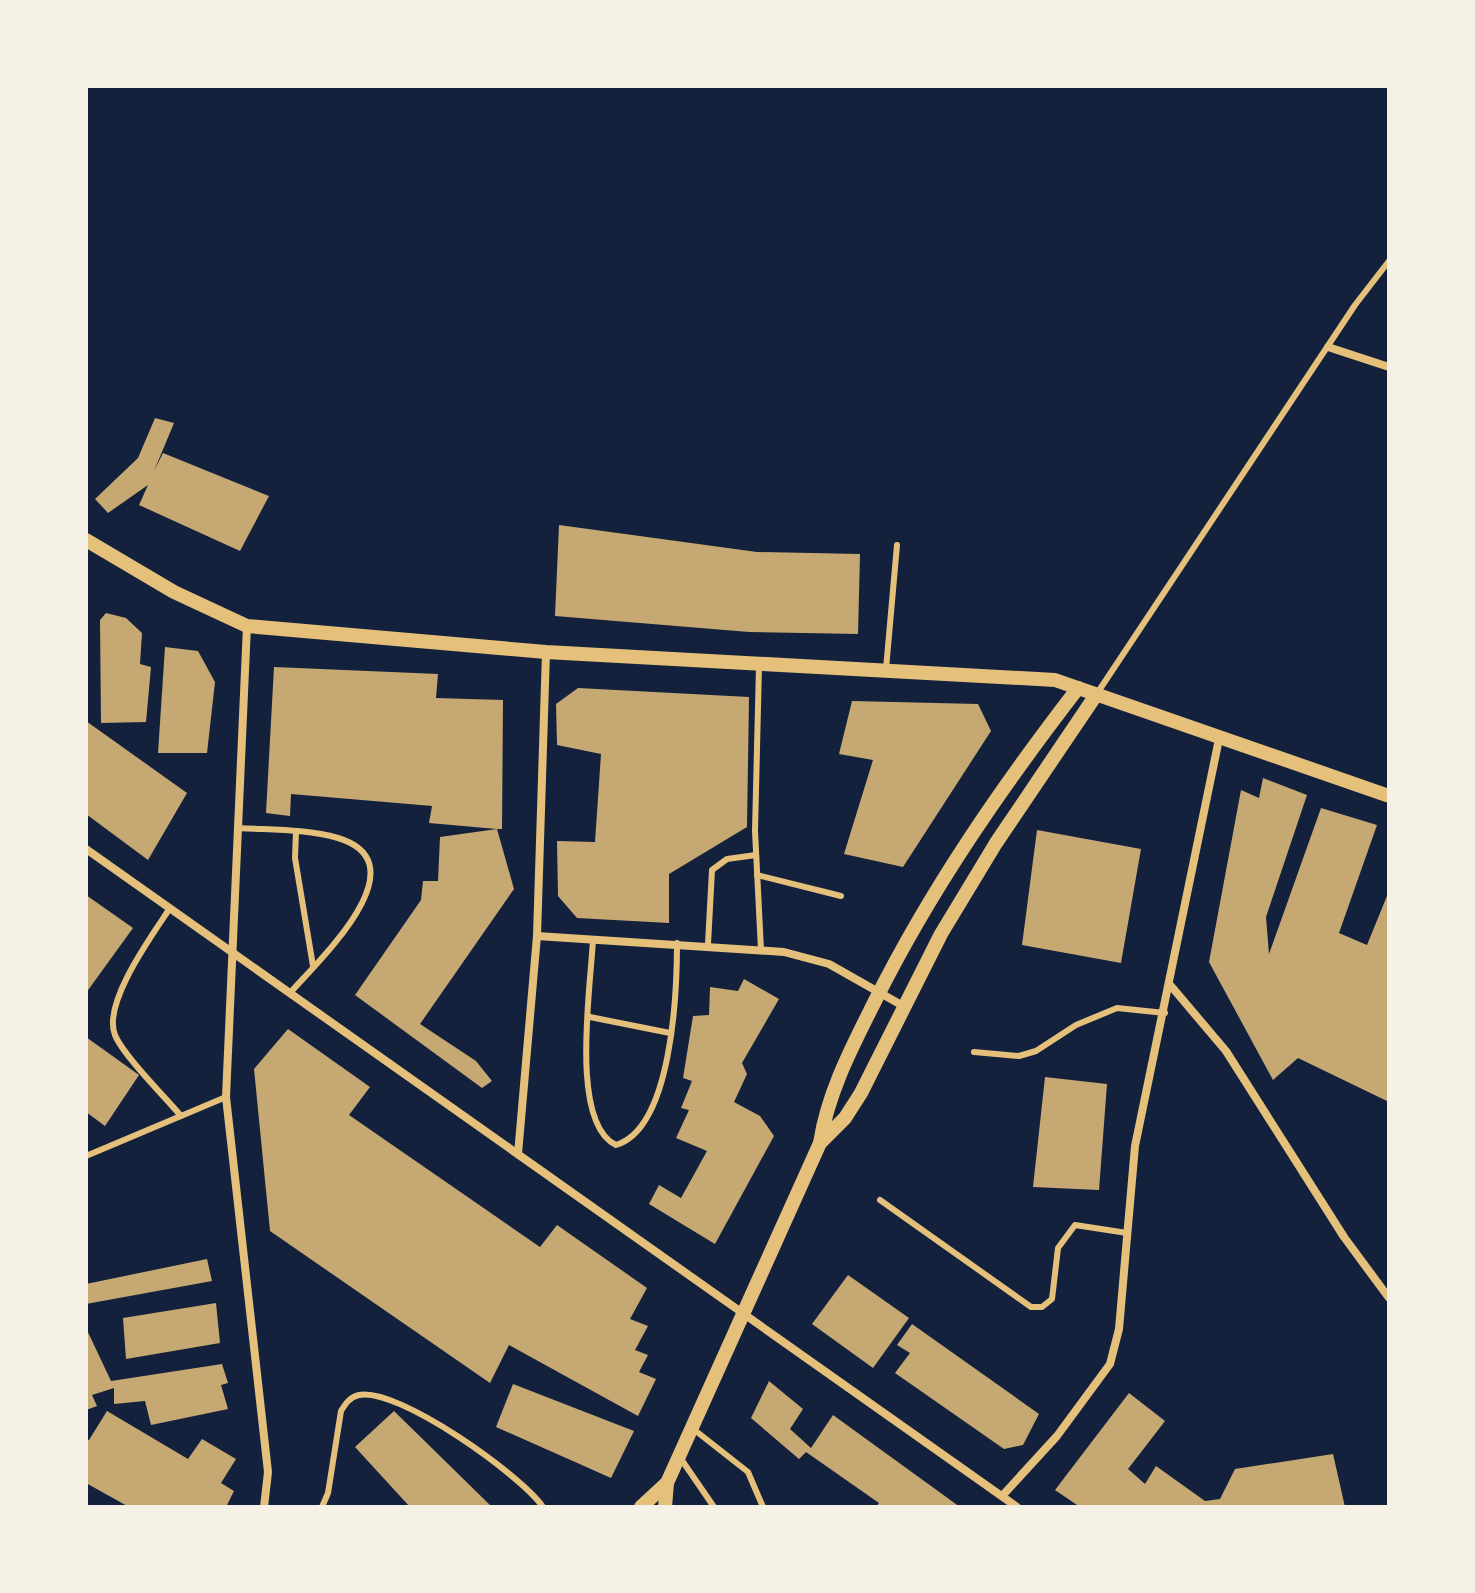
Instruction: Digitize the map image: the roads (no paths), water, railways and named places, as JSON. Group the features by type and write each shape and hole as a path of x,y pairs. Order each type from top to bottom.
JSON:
{"street":[{"path":"1328,347 1389,367"},
{"path":"86,540 174,592 247,626 546,652 1055,680 1389,796"},
{"path":"247,626 226,1097 268,1472 268,1505"},
{"path":"518,1154 537,936 546,652"},
{"path":"665,1507 667,1483 820,1143 829,1099 913,925 960,849 1078,688"},
{"path":"820,1143 845,1118 861,1093 941,934 988,856 1096,695"},
{"path":"1003,1495 1057,1436 1110,1364 1119,1329 1135,1146 1171,986 1219,739"},
{"path":"86,849 1017,1507"},
{"path":"537,936 708,944 784,952 829,964 905,1007"},
{"path":"1171,986 1226,1051 1344,1237 1389,1298"},
{"path":"641,1507 667,1483"}],"lane":[{"path":"1096,695 1328,347 1389,261"},
{"path":"886,669 897,545"},
{"path":"759,663 756,855 761,950"},
{"path":"239,828 341,838 356,846 368,861 370,876 347,932 330,954 313,966 290,993"},
{"path":"296,832 295,858 313,966"},
{"path":"708,944 712,870 727,859 756,855"},
{"path":"757,875 841,896"},
{"path":"170,908 122,990 112,1025 119,1042 181,1116"},
{"path":"593,939 587,1095 596,1127 606,1141 616,1145 634,1135 653,1108 670,1033 677,943"},
{"path":"974,1052 1019,1056 1036,1051 1076,1025 1117,1008 1165,1013"},
{"path":"590,1017 670,1033"},
{"path":"86,1156 226,1097"},
{"path":"880,1200 1031,1307 1042,1307 1052,1299 1058,1248 1075,1225 1127,1233"},
{"path":"322,1507 328,1493 341,1411 349,1399 362,1394 407,1409 497,1461 532,1492 543,1507"},
{"path":"692,1428 748,1472 763,1507"},
{"path":"679,1456 714,1507"}]}
